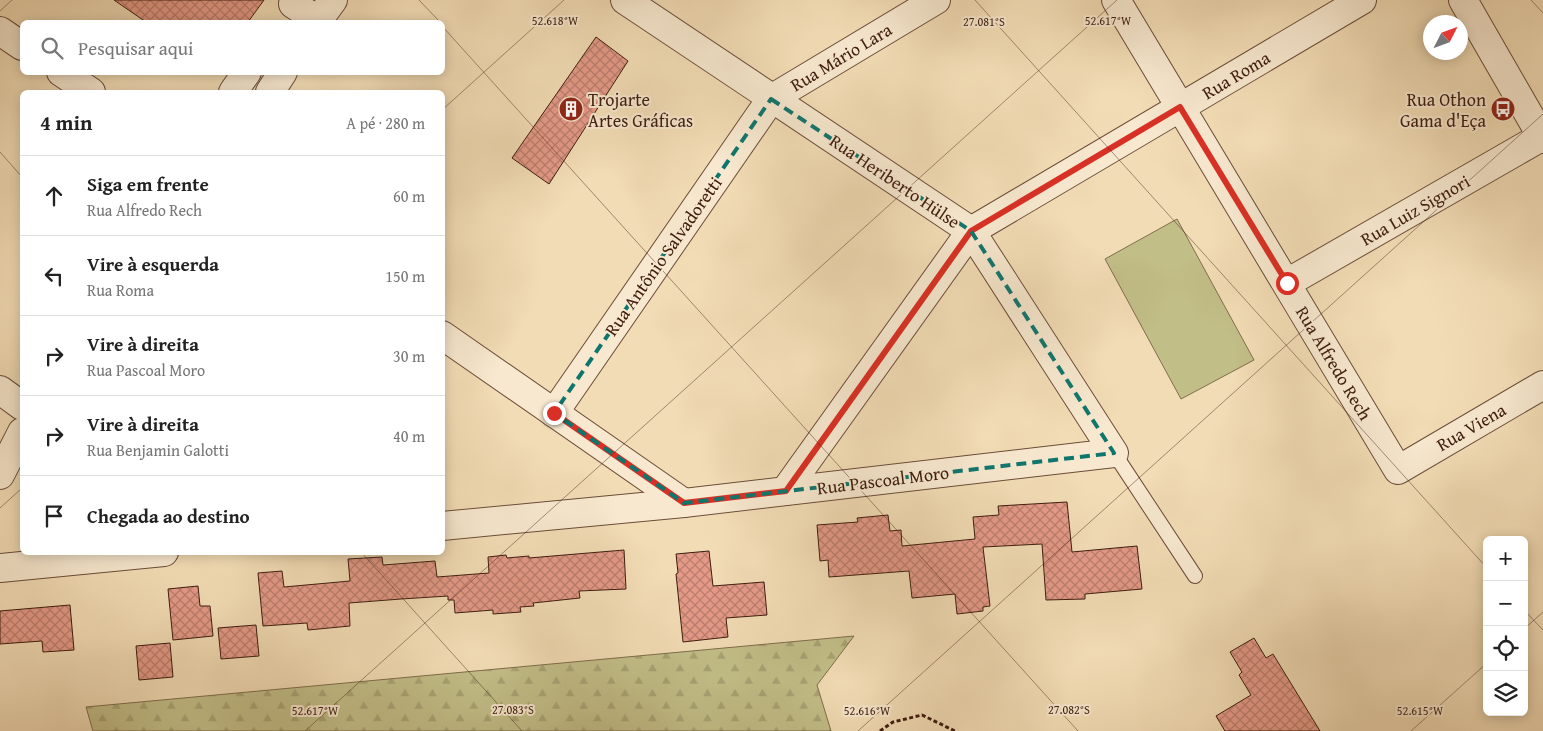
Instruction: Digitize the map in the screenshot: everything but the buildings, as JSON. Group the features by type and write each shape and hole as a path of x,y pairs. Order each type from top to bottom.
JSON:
{"street":[{"name":"Rua Heriberto Hülse","path":"625,0 971,231 1114,453"},
{"name":"Rua Mário Lara","path":"771,99 936,0"},
{"name":"Rua Alfredo Rech","path":"1116,0 1398,470"},
{"name":"Rua Roma","path":"786,491 971,231 1362,0"},
{"path":"1463,0 1542,137"},
{"path":"290,9 323,14"},
{"path":"0,31 20,45"},
{"path":"65,75 87,90"},
{"path":"234,90 245,75"},
{"path":"271,90 282,75"},
{"name":"Rua Antônio Salvadoretti","path":"554,413 771,99"},
{"name":"Rua Luiz Signori","path":"1287,283 1542,137"},
{"path":"445,338 684,503"},
{"name":"Rua Viena","path":"1398,470 1543,385"},
{"path":"0,390 20,405"},
{"path":"0,474 20,436"},
{"name":"Rua Pascoal Moro","path":"445,526 684,503 1114,453"},
{"path":"0,568 133,555"}],"lane":[{"path":"1114,453 1195,576"}],"path":[{"path":"880,731 893,722 922,715 955,731"}],"highlighted area":[{"path":"771,99 971,231 1114,453 684,503 554,413"}],"green space":[{"path":"1177,219 1254,360 1181,399 1105,259"},
{"path":"854,636 817,685 831,731 93,731 86,707"}],"place":[{"name":"Trojarte Artes Gráficas","path":"571,109"},
{"name":"Rua Othon Gama d'Eça","path":"1503,109"}],"route":[{"path":"554,413 684,503 786,491 971,231 1180,107 1287,283"}]}
